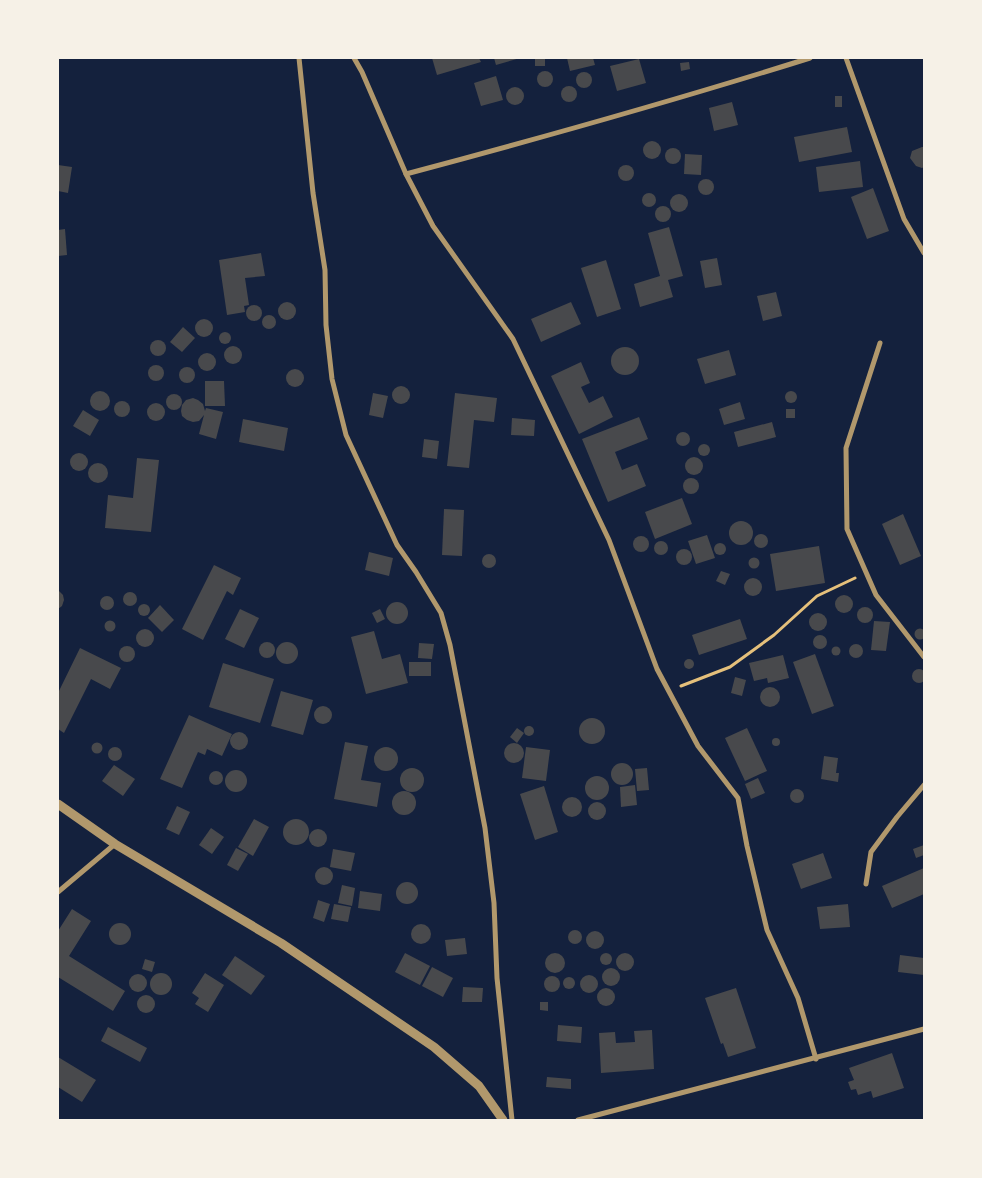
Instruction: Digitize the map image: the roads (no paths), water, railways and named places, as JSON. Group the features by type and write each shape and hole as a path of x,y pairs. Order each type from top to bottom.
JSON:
{"street":[{"path":"299,58 313,193 325,270 326,325 332,379 346,435 397,545 441,613 450,645 485,828 494,903 497,978 512,1120"},
{"path":"354,58 362,72 406,174 433,226 513,339 609,540 657,669 698,746 738,798 747,846 767,930 798,998 816,1058"},
{"path":"406,174 574,128 810,58"},
{"path":"846,58 904,219 924,253"},
{"path":"880,343 846,448 847,529 876,595 924,656"},
{"path":"866,884 871,852 924,785"},
{"path":"58,804 115,844 280,943 434,1047 479,1086 503,1120"},
{"path":"58,892 115,844"},
{"path":"578,1120 924,1029"}]}
